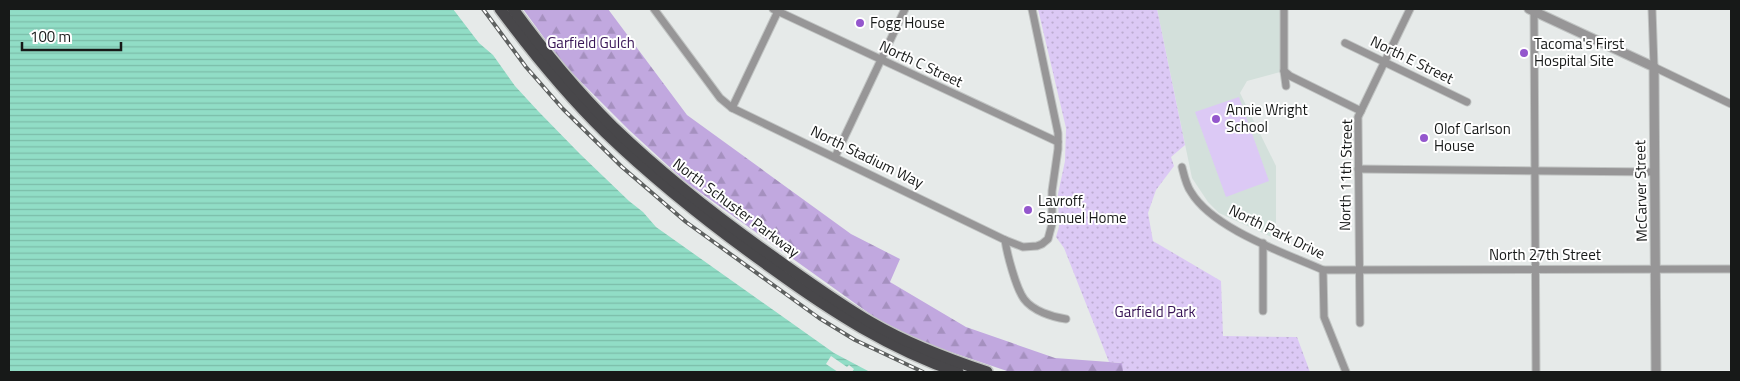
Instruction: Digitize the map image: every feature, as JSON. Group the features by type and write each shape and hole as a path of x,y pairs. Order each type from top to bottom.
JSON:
{"highway":[{"name":"North Schuster Parkway","path":"500,9 551,74 593,120 693,210 843,318 876,337 912,354 958,372"},
{"name":"North Schuster Parkway","path":"513,9 557,66 613,126 675,182 715,214 820,290 872,323 918,346 987,372"}],"street":[{"name":"North Stadium Way","path":"654,9 720,98 732,108 1023,247 1042,244 1048,239 1052,224 1052,191 1058,142"},
{"path":"835,157 905,9"},
{"path":"1032,9 1057,123 1058,142"},
{"path":"1284,9 1284,71 1286,86"},
{"name":"North 11th Street","path":"1360,323 1358,117 1410,9"},
{"name":"McCarver Street","path":"1652,9 1656,372"},
{"path":"732,108 777,10"},
{"name":"North C Street","path":"777,10 1058,142"},
{"path":"1536,372 1536,171 1533,10 1731,104"},
{"name":"North E Street","path":"1345,44 1467,102"},
{"path":"1284,71 1290,76 1361,111"},
{"name":"North Park Drive","path":"1182,167 1190,191 1208,212 1226,224 1323,270 1360,270"},
{"path":"1358,169 1655,172"},
{"path":"1005,240 1016,282 1024,300 1049,315 1066,319"},
{"path":"1263,243 1263,311"},
{"name":"North 27th Street","path":"1360,270 1731,269"},
{"path":"1323,270 1324,317 1346,372"}],"shaded area":[{"path":"9,9 453,9 479,43 493,55 515,86 538,111 580,154 643,212 656,227 834,353 870,372 9,372"},
{"name":"Annie Wright School","path":"1157,9 1284,9 1284,71 1247,81 1240,93 1276,166 1276,239 1219,213 1208,202 1192,178"}],"green space":[{"name":"Garfield Gulch","path":"523,9 608,9 687,115 851,234 900,259 890,282 966,327 1055,358 1123,363 1123,372 1010,372 927,344 877,319 687,183 629,130 564,65"},
{"name":"Garfield Park","path":"1038,9 1157,9 1185,145 1171,157 1174,166 1156,190 1148,213 1153,241 1221,281 1223,336 1297,337 1310,372 1123,372 1122,363 1109,362 1064,248 1056,237 1059,227 1058,194 1065,161 1066,128"},
{"path":"1239,97 1269,181 1226,197 1195,112"}],"pier":[{"path":"831,356 847,367 849,365 854,369 852,372 838,372 826,364"}],"railway":[{"path":"483,9 526,67 563,109 622,167 686,222 819,318 855,340 923,372"}],"place":[{"name":"Fogg House","path":"860,23"},
{"name":"Tacoma's First Hospital Site","path":"1524,53"},
{"name":"Annie Wright School","path":"1216,119"},
{"name":"Olof Carlson House","path":"1424,138"},
{"name":"Lavroff, Samuel Home","path":"1028,210"}]}
